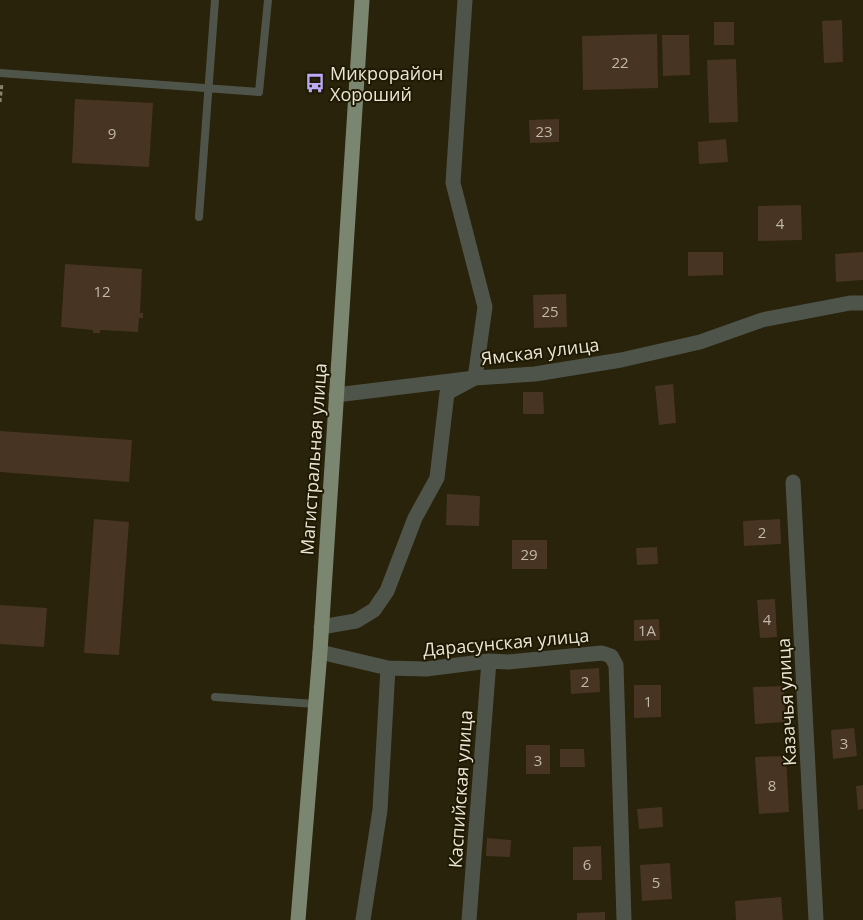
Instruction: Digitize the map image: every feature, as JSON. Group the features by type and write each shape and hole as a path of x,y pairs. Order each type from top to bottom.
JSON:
{"main road":[{"name":"Магистральная улица","path":"298,920 320,652 362,0"}],"street":[{"path":"336,395 475,378 484,307 453,183 465,0"},
{"name":"Ямская улица","path":"321,626 356,621 374,610 387,591 415,518 437,478 447,393 475,378 535,374 621,360 700,342 762,320 850,303 863,303"},
{"name":"Казачья улица","path":"793,482 816,920"},
{"name":"Дарасунская улица","path":"320,652 388,668 426,669 489,661 508,662 602,653 612,656 616,666 624,920"},
{"name":"Каспийская улица","path":"469,920 489,661"},
{"path":"363,920 380,810 388,668"}],"lane":[{"path":"198,217 215,0"},
{"path":"1,74 259,92 268,0"},
{"path":"215,698 315,704"}],"path":[{"path":"0,102 1,74"}],"building":[{"path":"842,20 843,62 824,63 822,21"},
{"path":"714,22 734,22 734,45 714,45"},
{"path":"657,34 658,88 583,90 582,36"},
{"path":"662,35 689,35 690,75 663,76"},
{"path":"736,59 738,122 709,123 707,60"},
{"path":"75,99 153,103 149,167 72,163"},
{"path":"559,119 559,142 530,143 529,120"},
{"path":"726,139 728,162 699,164 698,142"},
{"path":"801,205 802,240 758,241 758,206"},
{"path":"688,252 723,252 723,275 688,276"},
{"path":"863,252 863,280 836,282 835,254"},
{"path":"65,264 142,269 140,313 143,313 143,318 139,318 138,332 100,330 100,333 93,333 93,330 61,327"},
{"path":"566,294 567,327 534,328 533,295"},
{"path":"673,384 676,423 659,425 655,386"},
{"path":"523,392 543,392 544,414 523,414"},
{"path":"0,431 132,440 129,482 0,472"},
{"path":"447,494 480,496 479,526 446,525"},
{"path":"94,519 129,522 119,655 84,653"},
{"path":"780,519 781,544 744,546 743,521"},
{"path":"512,540 547,540 547,569 512,569"},
{"path":"657,547 658,564 637,565 636,548"},
{"path":"775,599 777,637 760,638 757,600"},
{"path":"0,605 47,608 44,647 0,644"},
{"path":"659,619 660,640 634,641 634,620"},
{"path":"599,668 600,692 571,694 570,670"},
{"path":"634,685 661,685 661,717 634,718"},
{"path":"784,686 785,722 755,724 753,687"},
{"path":"854,728 857,756 833,759 831,730"},
{"path":"526,745 550,745 550,774 526,774"},
{"path":"560,749 584,749 585,767 560,767"},
{"path":"786,756 789,812 759,814 755,757"},
{"path":"863,785 863,809 858,810 856,786"},
{"path":"662,807 663,827 639,829 637,809"},
{"path":"487,838 511,840 510,857 486,856"},
{"path":"601,846 602,880 573,880 573,847"},
{"path":"670,863 672,899 642,901 640,865"},
{"path":"781,897 783,920 736,920 735,901"},
{"path":"605,912 605,920 577,920 577,913"}],"place":[{"name":"Микрорайон Хороший","path":"315,83"}]}
